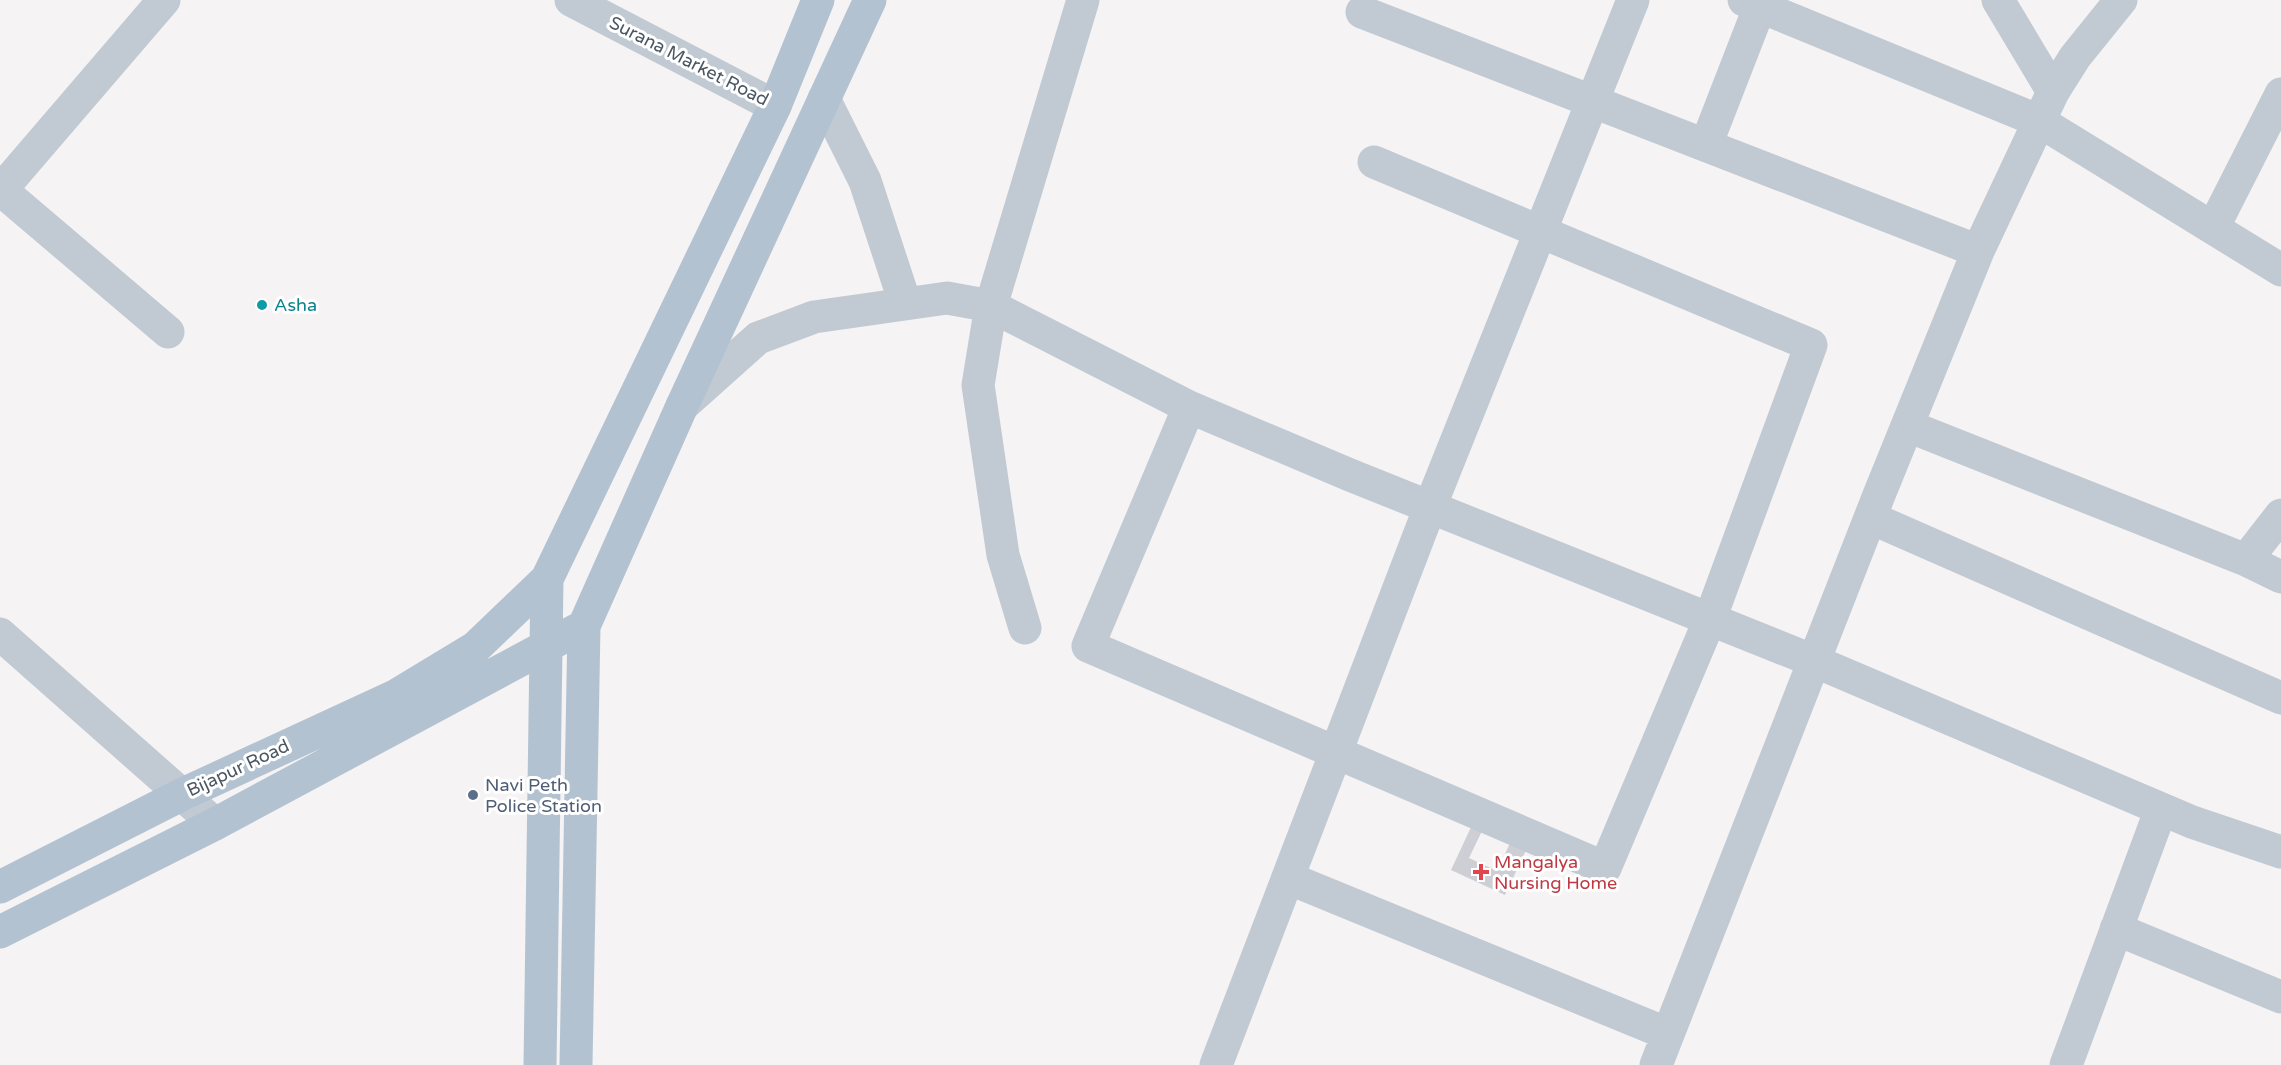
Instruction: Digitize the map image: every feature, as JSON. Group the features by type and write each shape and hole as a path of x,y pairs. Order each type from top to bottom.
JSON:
{"main road":[{"path":"540,1065 547,579 775,106 818,0"},
{"path":"576,1065 584,626 682,406 870,0"},
{"path":"547,579 584,626"},
{"name":"Bijapur Road","path":"0,887 183,794 394,696 476,647 547,579"},
{"path":"0,932 215,824 584,626"}],"street":[{"path":"164,0 0,190 168,332"},
{"name":"Surana Market Road","path":"571,0 775,106"},
{"path":"1025,628 1003,555 978,385 991,306 1083,0"},
{"path":"1216,1065 1430,507 1633,0"},
{"path":"1998,0 2053,92"},
{"path":"1656,1065 1978,251 2053,92 2075,57 2121,0"},
{"path":"1706,145 1752,3 2039,121 2281,270"},
{"path":"1362,12 1978,251"},
{"path":"2213,228 2281,94"},
{"path":"824,99 865,181 905,303"},
{"path":"1189,407 1088,646 1605,868 1710,619 1811,345 1374,162"},
{"path":"682,406 758,338 814,317 947,298 991,306 1189,407 1430,507 1814,661 2192,822 2281,852"},
{"path":"1908,426 2246,560 2281,577"},
{"path":"2246,560 2281,515"},
{"path":"1871,518 2281,698"},
{"path":"0,634 215,824"},
{"path":"2066,1065 2161,808"},
{"path":"1288,878 1668,1034"},
{"path":"2116,929 2281,997"}],"building":[{"path":"1472,825 1482,831 1469,858 1497,871 1512,839 1528,846 1505,895 1451,870"}],"place":[{"name":"Asha","path":"262,305"},
{"name":"Navi Peth Police Station","path":"473,795"},
{"name":"Mangalya Nursing Home","path":"1481,872"}]}
